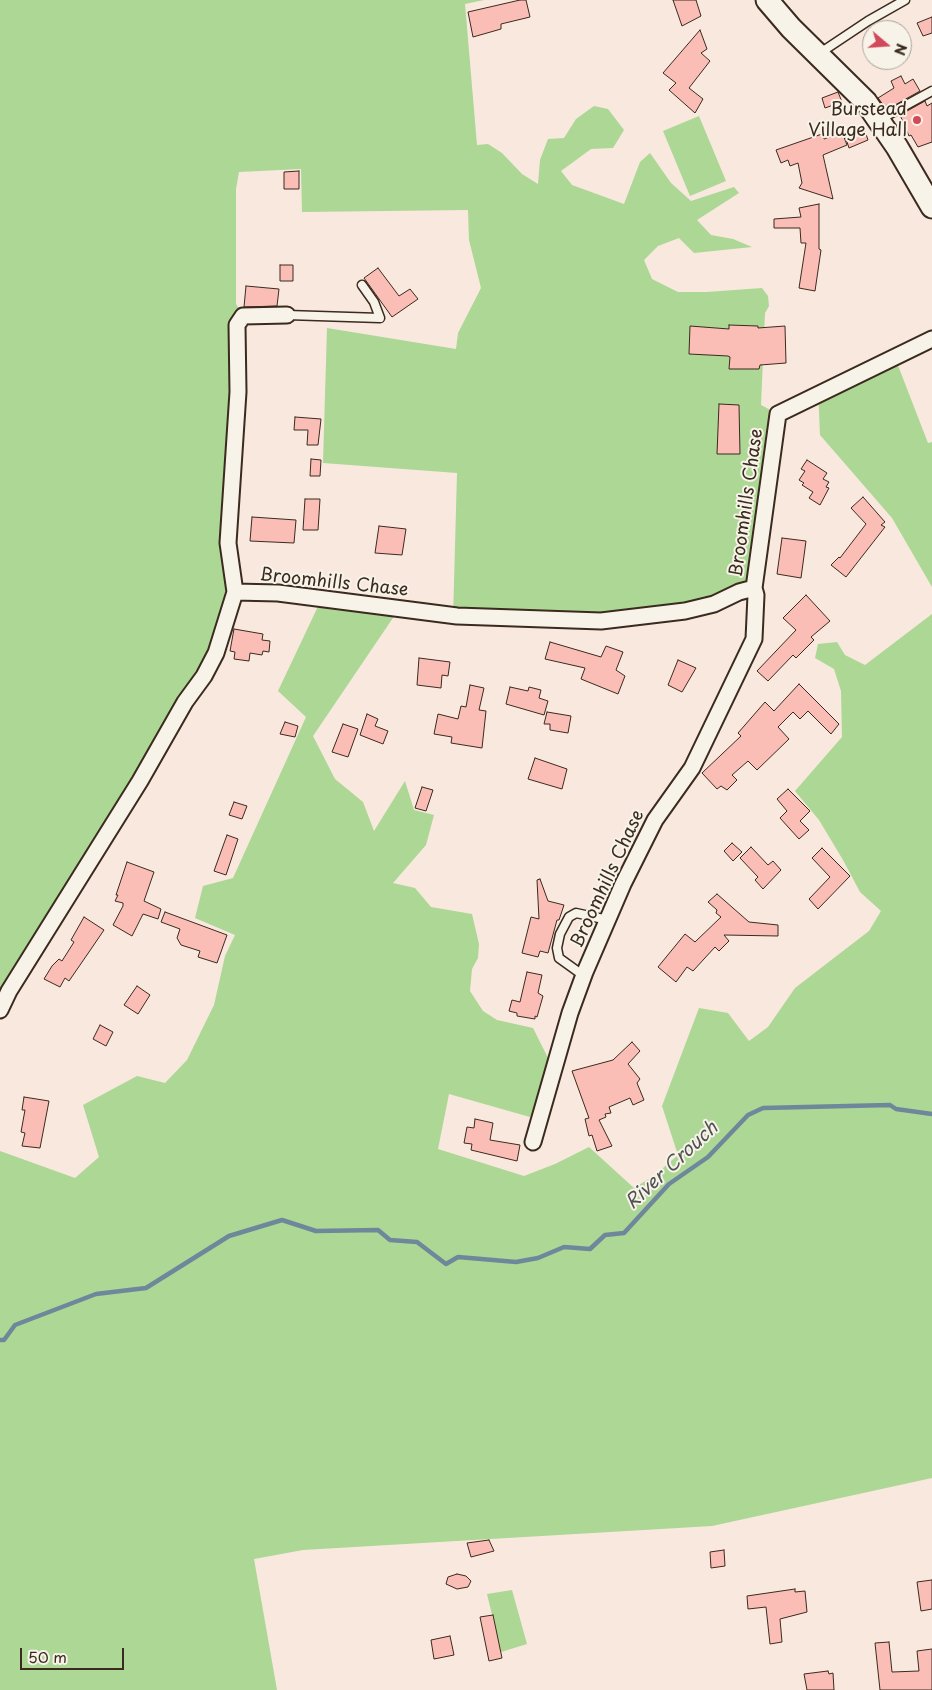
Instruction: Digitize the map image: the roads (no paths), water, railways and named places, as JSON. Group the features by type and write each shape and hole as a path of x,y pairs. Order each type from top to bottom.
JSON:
{"street":[{"path":"767,0 818,54 852,86 880,120 932,207"},
{"name":"Broomhills Chase","path":"0,1010 9,992 140,781 185,702 204,676 223,634 236,592 228,543 238,392 237,325 243,316 287,315"},
{"name":"Broomhills Chase","path":"533,1142 570,1013 608,920 654,820 692,768 754,639 756,595 754,588 778,414 932,339"},
{"name":"Broomhills Chase","path":"236,592 278,593 457,616 601,620 685,611 714,604 739,592 754,588"}],"lane":[{"path":"818,54 868,21 905,0"},
{"path":"880,120 932,91"},
{"path":"287,315 380,318 374,302 362,285"},
{"path":"584,976 559,958 557,948 560,934 569,917 576,913 608,920"}],"waterway":[{"name":"River Crouch","path":"0,1340 4,1340 15,1325 96,1294 146,1288 229,1236 282,1220 316,1231 378,1230 390,1240 417,1242 446,1264 458,1257 516,1262 538,1258 564,1247 590,1249 605,1235 624,1233 669,1184 708,1157 748,1115 763,1108 890,1105 896,1109 932,1114"}],"place":[{"name":"Burstead Village Hall","path":"917,120"}]}
